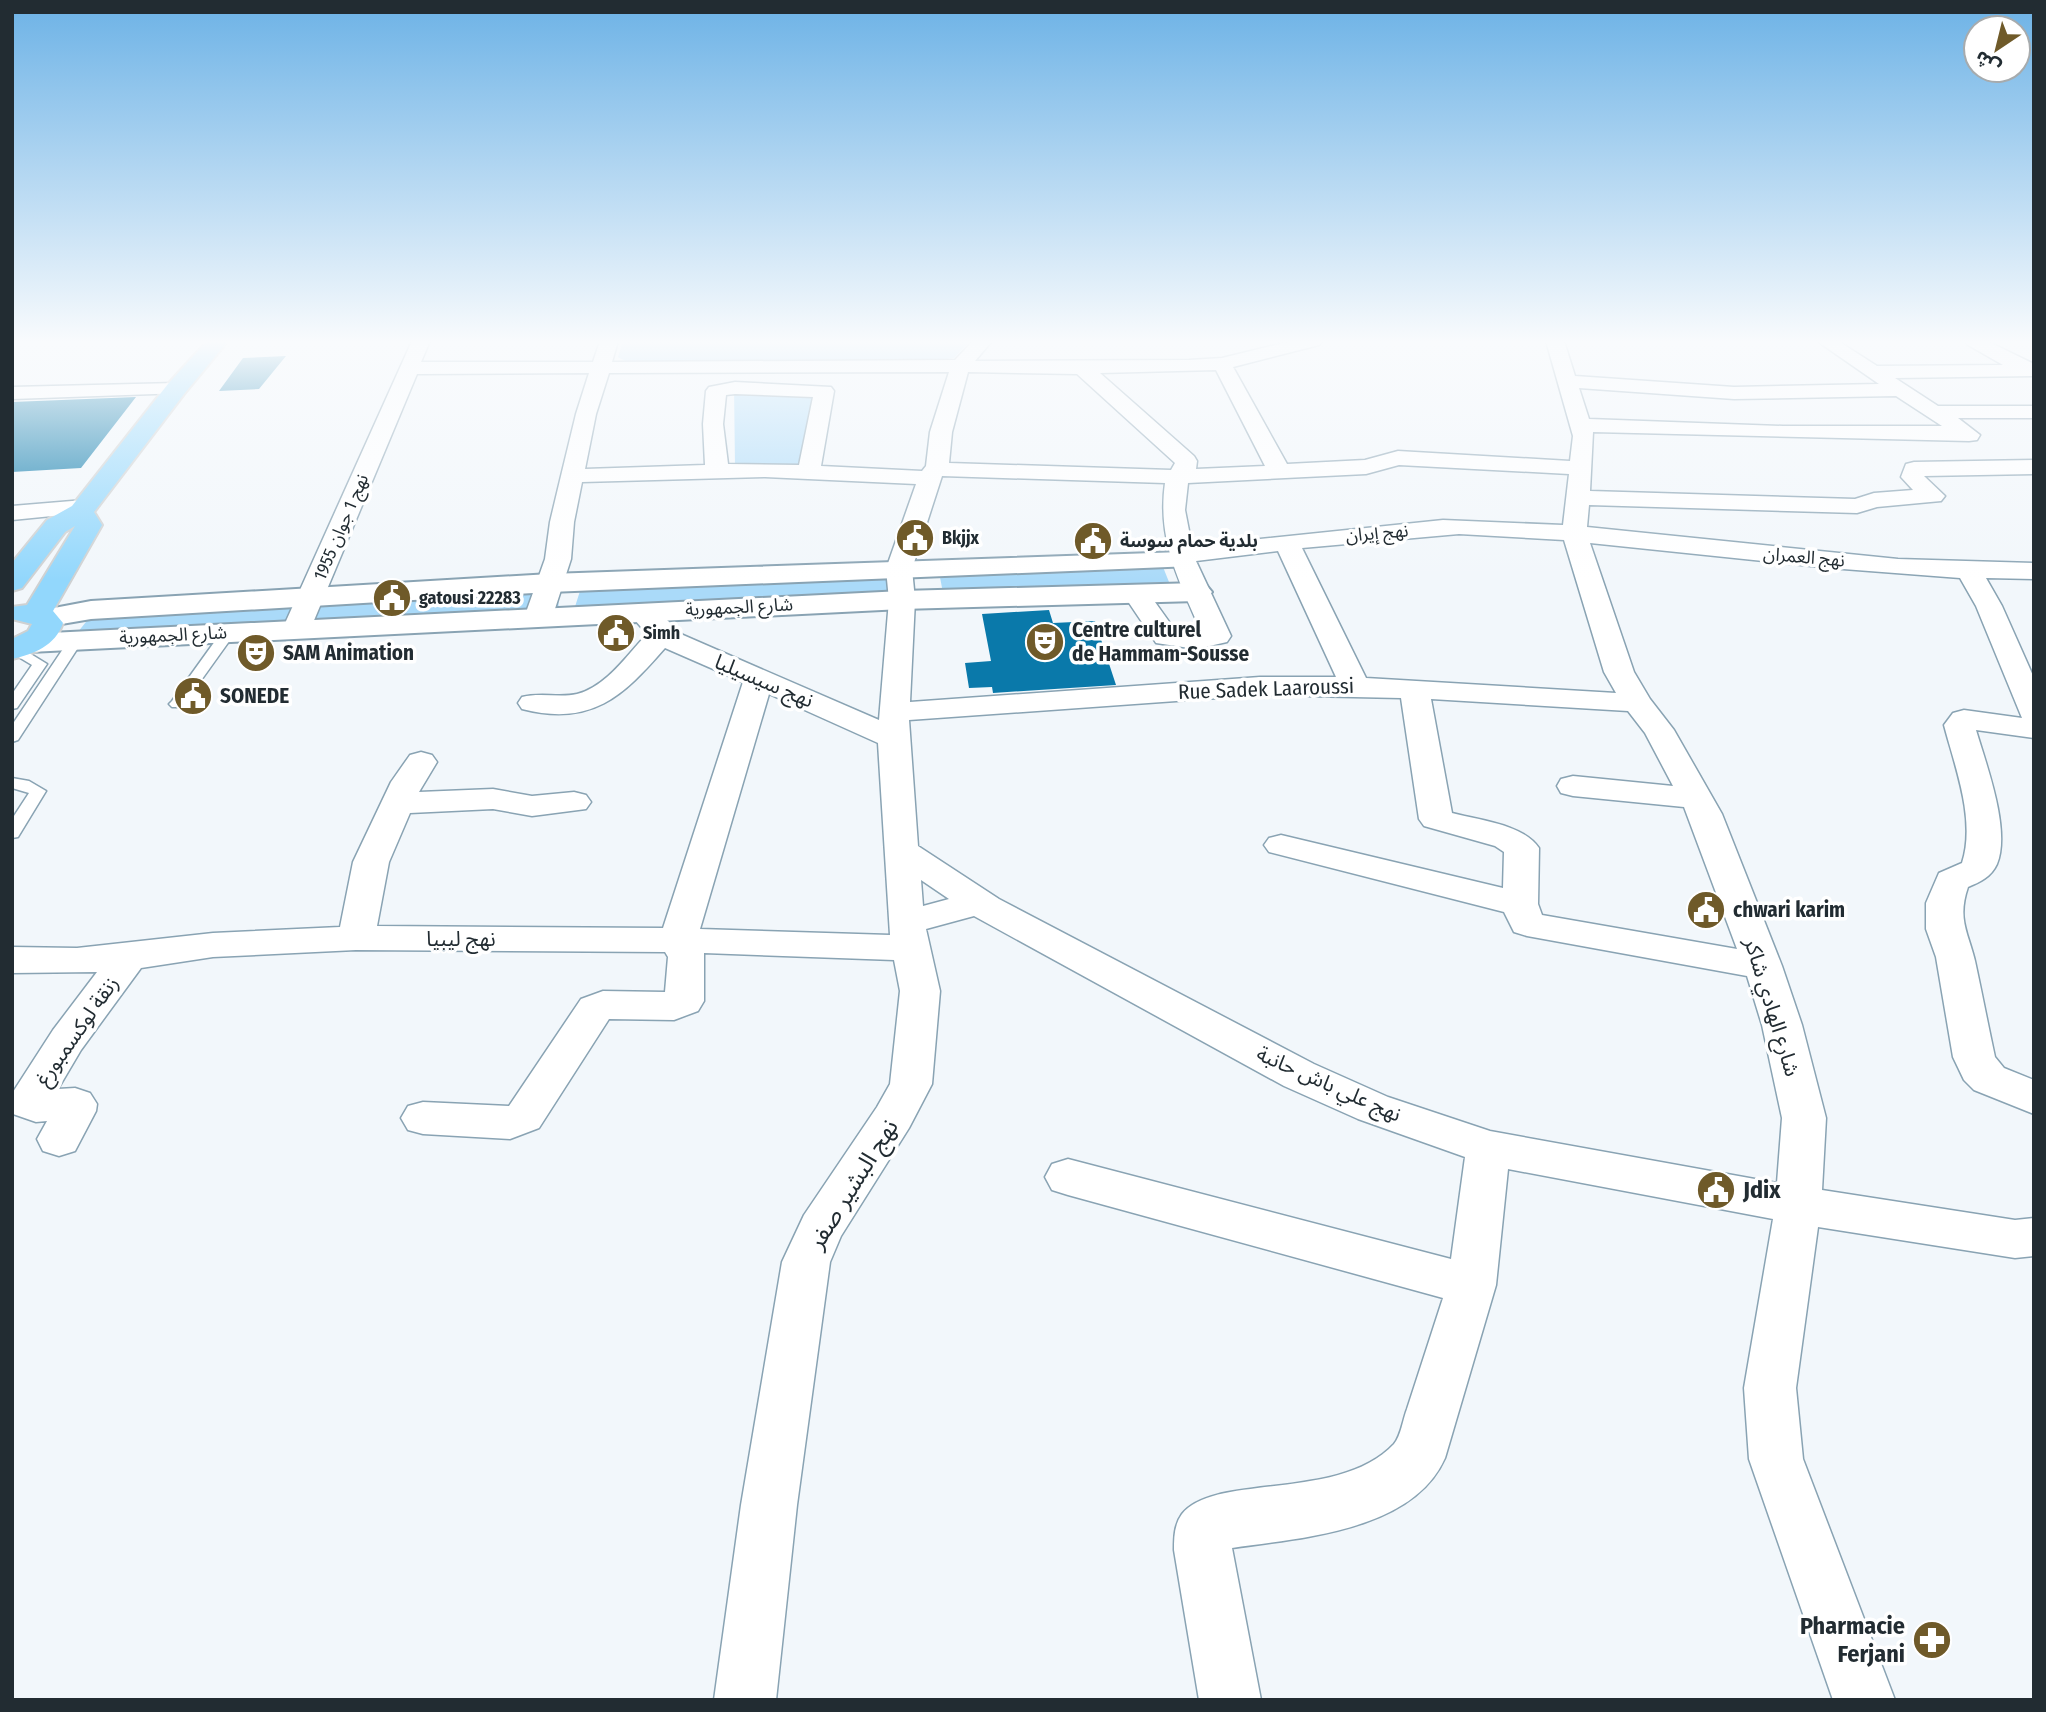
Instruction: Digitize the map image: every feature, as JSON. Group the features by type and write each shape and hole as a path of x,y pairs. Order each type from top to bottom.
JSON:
{"main road":[{"path":"12,582 56,526 83,510 151,421"},
{"path":"25,631 89,524 83,510"}],"street":[{"name":"نهج 1 جوان 1955","path":"296,629 386,421"},
{"path":"538,618 558,559 562,522 585,421"},
{"path":"713,421 717,470"},
{"path":"809,471 818,421"},
{"path":"899,569 934,473 944,421"},
{"path":"1136,594 1166,637 1187,641 1215,638 1216,631 1181,557 1173,510 1177,477 1187,464 1184,457 1143,421"},
{"path":"1253,421 1280,471"},
{"name":"شارع الهادي شاكر","path":"1580,421 1584,447 1579,468 1574,532 1619,672 1637,703 1660,730 1705,814 1782,1025 1804,1118 1798,1205 1770,1388 1776,1459 1864,1700"},
{"path":"1948,421 2025,467"},
{"path":"1581,425 1783,432 1965,433"},
{"path":"572,476 717,470 1177,477 1366,467 1398,458 1579,468"},
{"path":"1576,498 1857,506 1874,500 1933,496 1912,477 1914,469 2025,467"},
{"path":"12,513 83,510"},
{"name":"نهج إيران","path":"1181,557 1287,542 1455,527 1574,532"},
{"name":"نهج العمران","path":"1574,532 1784,556 1969,572 2034,571"},
{"path":"1287,542 1355,686"},
{"name":"شارع الجمهورية","path":"25,631 91,610 551,583 1181,557"},
{"name":"نهج البشير صفر","path":"745,1700 802,1279 821,1228 894,1117 911,1084 920,991 909,935 894,725 902,600 899,569"},
{"path":"1969,572 1989,606 2034,715"},
{"name":"شارع الجمهورية","path":"25,631 76,640 902,600 1197,592"},
{"name":"نهج سيسيليا","path":"642,612 663,634 688,648 759,677 894,725"},
{"path":"533,703 577,703 593,698 607,690 663,634"},
{"path":"423,1118 510,1123 524,1117 594,1009 603,1005 674,1006 684,1001 687,957 678,940 759,677"},
{"name":"Rue Sadek Laaroussi","path":"894,725 1215,689 1355,686 1637,703"},
{"path":"1414,689 1436,819 1507,839 1522,848 1520,904 1524,920 1534,926 1763,967"},
{"path":"2034,729 1964,719 1959,725 1976,786 1983,846 1980,862 1973,872 1952,881 1944,903 1945,929 1955,957 1969,1038 1979,1069 1989,1079 2034,1098"},
{"path":"356,938 371,862 400,803 407,782 421,762"},
{"path":"1573,786 1696,798"},
{"path":"400,803 494,799 532,806 574,802"},
{"path":"1281,845 1520,904"},
{"name":"نهج علي باش حانبة","path":"902,851 977,901 1299,1075 1373,1108 1488,1148 1798,1205 2015,1239 2034,1237"},
{"name":"نهج ليبيا","path":"12,960 129,957 213,945 356,938 606,937 678,940 909,935 977,901"},
{"name":"زنقة لوكسمبورغ","path":"59,1139 75,1104 36,1106 28,1102 68,1040 129,957"},
{"path":"1230,1700 1202,1534 1217,1523 1319,1508 1378,1491 1418,1458 1472,1285 1488,1148"},
{"path":"1068,1177 1472,1285"}],"lane":[{"path":"12,705 40,664 25,631"},
{"path":"177,704 228,633"},
{"path":"12,737 76,640"},
{"path":"12,783 23,784 38,792 12,833"}],"shaded area":[{"path":"734,421 811,421 803,469 735,466"},
{"path":"1161,562 1169,582 943,593 939,572"},
{"path":"893,575 892,597 573,613 580,591"},
{"path":"558,585 559,622 300,634 319,602"},
{"path":"298,602 284,625 74,637 93,613"}],"building":[{"path":"12,421 117,421 81,468 12,472"},
{"name":"Centre culturel de Hammam-Sousse","path":"1049,610 1053,623 1095,621 1116,685 993,693 992,687 969,688 965,663 991,661 982,614"}],"place":[{"name":"Bkjjx","path":"915,538"},
{"name":"بلدية حمام سوسة","path":"1093,541"},
{"name":"gatousi 22283","path":"392,598"},
{"name":"Simh","path":"616,633"},
{"name":"Centre culturel de Hammam-Sousse","path":"1045,642"},
{"name":"SAM Animation","path":"256,653"},
{"name":"SONEDE","path":"193,696"},
{"name":"chwari karim","path":"1706,910"},
{"name":"Jdix","path":"1716,1190"},
{"name":"Pharmacie Ferjani","path":"1932,1640"}]}
